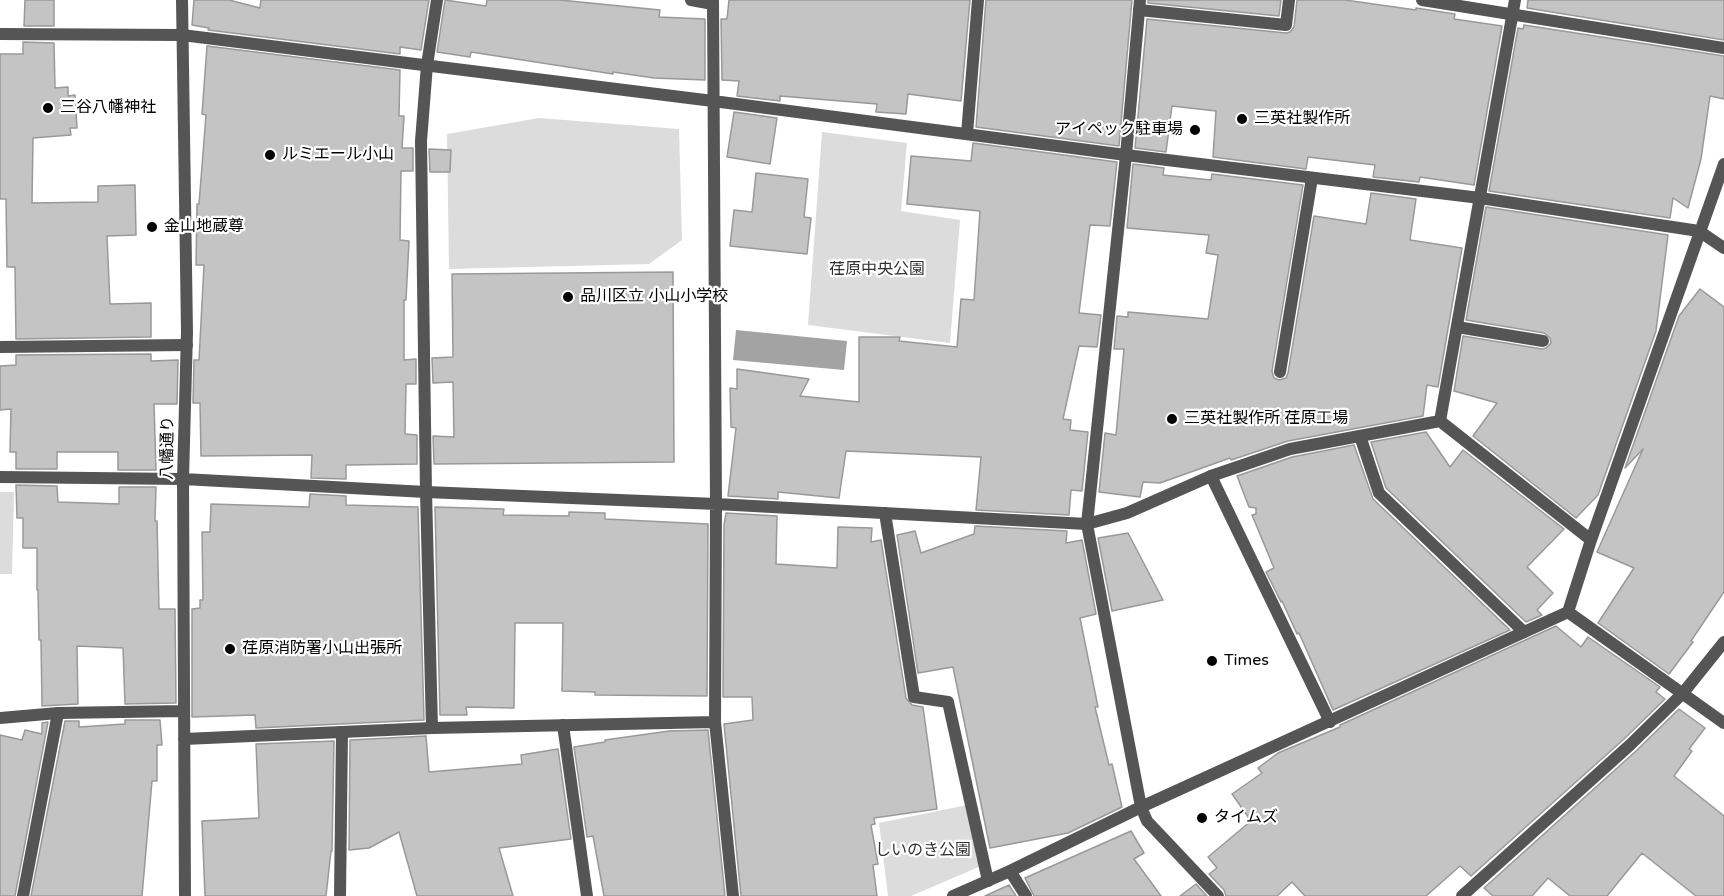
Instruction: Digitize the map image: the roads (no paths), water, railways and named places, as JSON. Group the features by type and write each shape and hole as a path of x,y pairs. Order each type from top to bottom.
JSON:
{"street":[{"name":"八幡通り","path":"182,0 187,223 187,345 183,479 185,896"},
{"path":"432,728 421,141 427,65 437,0"},
{"path":"691,0 713,2 716,722 733,896"},
{"path":"967,135 978,0"},
{"path":"1218,896 1147,821 1142,807 1087,525 1126,155 1139,5 1287,25 1289,0"},
{"path":"1422,0 1724,48"},
{"path":"1440,421 1515,0"},
{"path":"0,34 182,36 427,65 1480,198 1699,231 1724,248"},
{"path":"953,896 1568,612 1591,540 1724,164"},
{"path":"1280,372 1312,178"},
{"path":"1457,327 1544,341"},
{"path":"0,347 187,345"},
{"path":"0,477 183,479 716,504 1087,525 1127,513 1211,476 1290,449 1440,421 1591,540"},
{"path":"1360,436 1379,493 1524,632"},
{"path":"1211,476 1329,722"},
{"path":"885,513 914,697 948,702 988,881"},
{"path":"1568,612 1724,723"},
{"path":"1469,894 1683,693 1724,642"},
{"path":"0,718 58,713 184,711"},
{"path":"22,896 58,713"},
{"path":"184,739 432,728 716,722"},
{"path":"563,725 587,896"},
{"path":"340,896 342,732"},
{"path":"1010,871 1026,896"}],"place":[{"name":"三谷八幡神社","path":"48,108"},
{"name":"三英社製作所","path":"1242,119"},
{"name":"アイペック駐車場","path":"1195,130"},
{"name":"ルミエール小山","path":"270,155"},
{"name":"金山地蔵尊","path":"152,227"},
{"name":"品川区立 小山小学校","path":"568,297"},
{"name":"三英社製作所 荏原工場","path":"1172,419"},
{"name":"荏原消防署小山出張所","path":"230,649"},
{"name":"Times","path":"1212,661"},
{"name":"タイムズ","path":"1202,818"}],"park label":[{"name":"荏原中央公園","path":"877,270"},
{"name":"しいのき公園","path":"923,851"}]}
